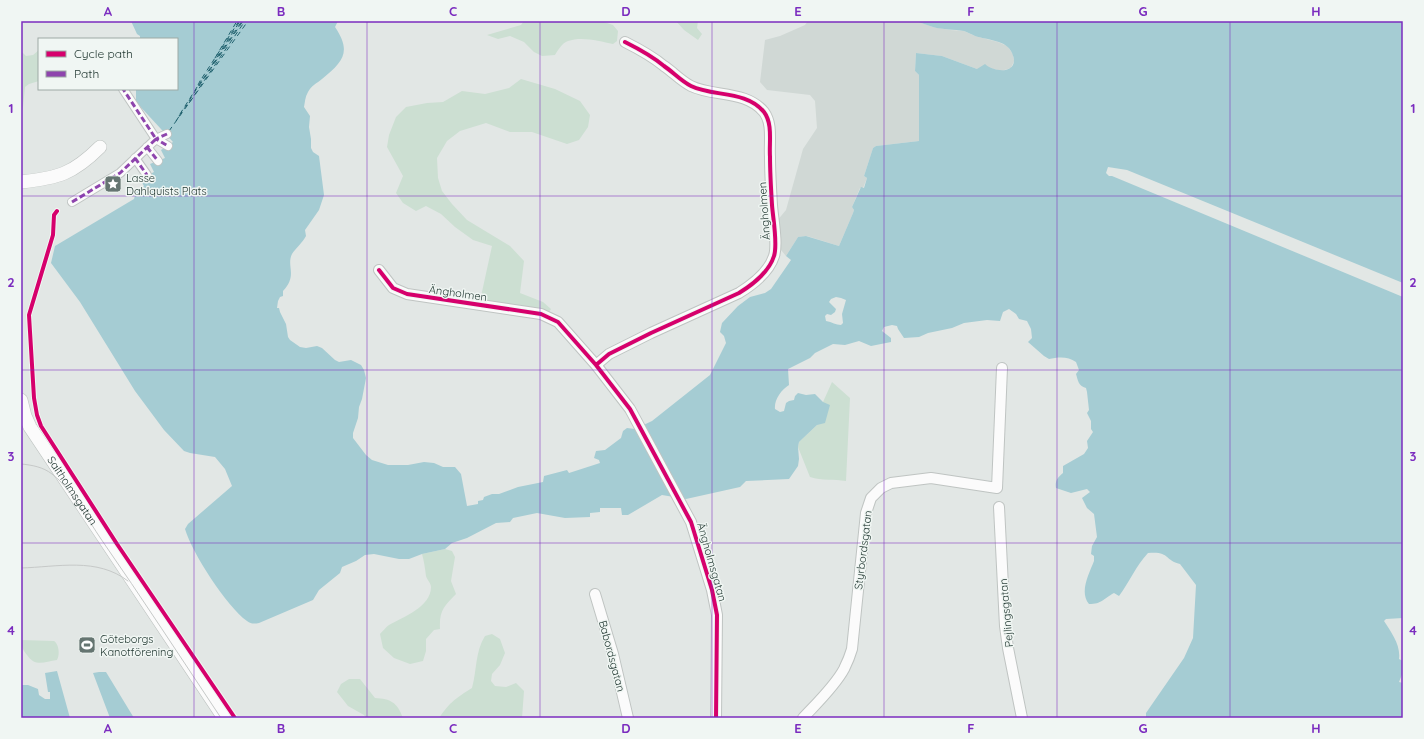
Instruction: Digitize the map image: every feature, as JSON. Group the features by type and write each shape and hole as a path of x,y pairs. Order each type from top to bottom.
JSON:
{"street":[{"name":"Ängholmen","path":"596,364 609,354 644,336 739,293 761,275 771,263 776,251 769,154 770,134 767,118 764,112 751,103 738,97 700,89 689,85 646,52 625,42"},
{"path":"124,90 146,117 156,138 168,146"},
{"path":"72,202 120,173 156,138 167,134"},
{"path":"21,182 43,180 60,176 85,162 100,147"},
{"path":"147,147 158,161"},
{"path":"135,158 147,175"},
{"name":"Ängholmen","path":"379,270 393,288 407,294 541,314 552,318 558,322 596,364 630,409 638,425"},
{"name":"Styrbordsgatan","path":"803,718 844,670 849,659 852,649 866,513 871,498 881,488 891,483 930,478 997,488 1002,368"},
{"name":"Saltholmsgatan","path":"21,400 24,416 30,427 224,718"},
{"name":"Ängholmsgatan","path":"638,425 692,522 716,604 716,718"},
{"name":"Pejlingsgatan","path":"999,507 1005,626 1022,718"},
{"name":"Babordsgatan","path":"595,594 613,654 628,718"}],"shaded area":[{"path":"808,21 916,21 933,27 964,31 975,36 998,42 1007,46 1013,55 1014,61 1011,68 1001,71 990,68 977,69 942,56 916,53 915,71 919,75 919,141 876,146 873,148 864,176 867,178 863,188 860,188 852,207 854,210 853,213 839,246 807,236 798,237 786,256 767,233 786,210 803,149 817,128 815,101 810,95 767,90 760,82 765,40 780,36 805,25"}],"green space":[{"path":"524,21 601,21 613,25 618,31 617,41 613,44 579,39 568,41 560,47 555,55 542,56 534,52 524,42 510,36 498,39 487,35 521,25"},
{"path":"676,21 698,21 697,28 702,34 698,40 684,30"},
{"path":"21,51 26,56 33,55 38,51 38,81 25,87 21,114"},
{"path":"521,79 555,89 580,101 590,115 588,127 579,140 567,144 532,132 510,132 486,123 460,131 447,141 437,158 438,178 442,191 467,220 510,246 524,261 520,293 543,302 551,309 549,312 480,301 492,246 473,240 455,227 441,214 426,206 416,211 403,203 396,193 403,176 387,147 389,135 396,117 406,107 443,102 462,91 485,94 509,88"},
{"path":"832,382 850,398 846,481 810,477 798,447 799,442 817,425 823,402"},
{"path":"445,549 452,551 455,557 451,581 456,594 448,602 441,613 440,629 434,630 426,639 426,651 423,661 410,664 394,658 383,648 380,634 389,625 408,615 421,606 426,600 430,594 431,587 426,576 422,554"},
{"path":"492,634 500,639 505,653 500,665 492,674 491,681 495,686 506,687 516,683 524,691 522,718 439,718 454,701 472,688 479,648 485,636"},
{"path":"21,640 56,642 58,650 57,660 40,663 33,661 23,650"},
{"path":"349,679 360,679 375,698 393,702 403,718 366,718 364,715 348,706 337,692 341,684"}],"water":[{"path":"131,21 338,21 335,27 343,43 343,56 335,67 312,86 306,96 304,107 310,116 309,127 311,148 313,152 319,156 324,195 319,210 305,230 306,236 292,254 290,263 290,280 283,291 283,296 280,297 278,301 277,308 279,308 286,324 288,337 300,347 306,348 317,346 322,348 339,362 351,360 361,365 366,378 353,438 366,455 372,460 388,465 408,465 424,462 434,463 443,467 455,467 461,474 467,506 478,504 478,501 483,500 484,497 492,494 499,494 518,487 543,482 544,476 567,470 569,473 600,463 599,460 594,458 596,451 605,450 621,438 623,431 627,428 635,429 652,421 710,375 726,343 724,336 720,332 722,323 738,306 750,297 765,293 771,289 791,260 786,256 798,237 806,236 839,246 854,210 852,207 861,187 864,188 867,178 864,176 873,148 876,146 919,141 919,75 915,71 916,53 942,56 977,69 985,64 995,69 1006,70 1013,65 1014,60 1012,53 1006,45 975,36 964,31 937,28 916,21 1403,21 1403,618 1386,619 1384,621 1397,644 1399,659 1403,661 1403,672 1399,682 1403,683 1403,718 1146,718 1146,713 1184,658 1193,638 1196,585 1180,564 1160,553 1148,553 1119,596 1114,593 1100,602 1089,604 1086,599 1085,589 1094,561 1094,556 1091,554 1092,546 1097,537 1094,514 1087,508 1082,498 1090,492 1087,489 1071,493 1056,488 1057,480 1063,473 1063,466 1084,454 1088,448 1087,441 1093,432 1091,429 1091,421 1087,413 1089,410 1086,388 1081,386 1078,381 1076,374 1079,370 1076,362 1066,358 1059,357 1049,359 1044,356 1028,342 1032,338 1031,329 1027,321 1019,319 1016,314 1009,309 1003,312 1000,321 987,320 964,323 952,328 928,333 919,337 904,338 897,326 892,325 884,327 882,331 891,338 891,342 871,346 859,341 845,345 833,344 788,369 789,385 779,396 775,409 780,412 784,411 786,403 794,400 798,393 806,395 815,394 823,402 830,405 825,423 817,425 799,442 798,466 789,479 746,481 740,487 686,499 662,495 628,515 622,515 621,508 600,508 600,512 590,513 590,517 565,518 537,513 513,518 510,522 496,523 467,538 452,543 445,549 422,554 409,559 399,559 374,554 365,555 342,567 340,573 319,590 313,600 259,623 253,624 248,622 230,604 211,579 195,552 185,529 188,524 232,486 225,469 215,457 184,451 164,430 135,391 80,302 51,263 55,246 134,199 137,189 144,186 140,179 154,172 150,164 165,158 161,150 173,142 136,102 136,90 178,90 178,38 140,38 137,34","holes":["836,297 846,300 842,314 843,323 839,325 826,321 825,316 827,314 831,315 836,309 829,302 831,299"]},
{"path":"57,671 70,718 21,718 21,685 28,685 38,689 39,695 45,699 50,699 50,692 48,692 45,673"},
{"path":"106,672 134,718 110,718 93,673"}],"pier":[{"path":"1108,167 1127,170 1403,283 1403,297 1109,176 1106,173"}],"ferry route":[{"path":"215,58 237,21"},
{"path":"202,78 239,21"},
{"path":"212,65 240,21"},
{"path":"203,79 242,21"},
{"path":"199,86 243,21"},
{"path":"189,103 245,21"},
{"path":"169,131 248,21"},
{"path":"198,85 202,77"},
{"path":"199,85 203,78"},
{"path":"180,114 199,84"},
{"path":"189,101 199,85"},
{"path":"179,116 189,102"},
{"path":"176,121 180,115"}],"tram line":[{"path":"21,464 37,467 49,472 66,487 221,718"},
{"path":"21,568 63,565 90,566 116,574 128,581"}],"marked path":[{"path":"72,202 120,173 156,139 124,90"},
{"path":"167,134 156,139 168,146"},
{"path":"147,147 158,161"},
{"path":"135,158 147,175"}],"cycle path":[{"path":"596,365 609,354 739,293 764,273 772,262 775,251 770,128 764,112 757,105 748,100 709,92 691,86 650,56 625,42"},
{"path":"57,211 54,215 53,235 29,315 34,398 37,415 41,426 117,544 235,718"},
{"path":"379,270 393,288 407,294 541,314 558,322 596,365 630,409 691,522 712,590 717,615 716,718"}],"place":[{"name":"Lasse Dahlquists Plats","path":"113,184"},
{"name":"Göteborgs Kanotförening","path":"87,645"}]}
